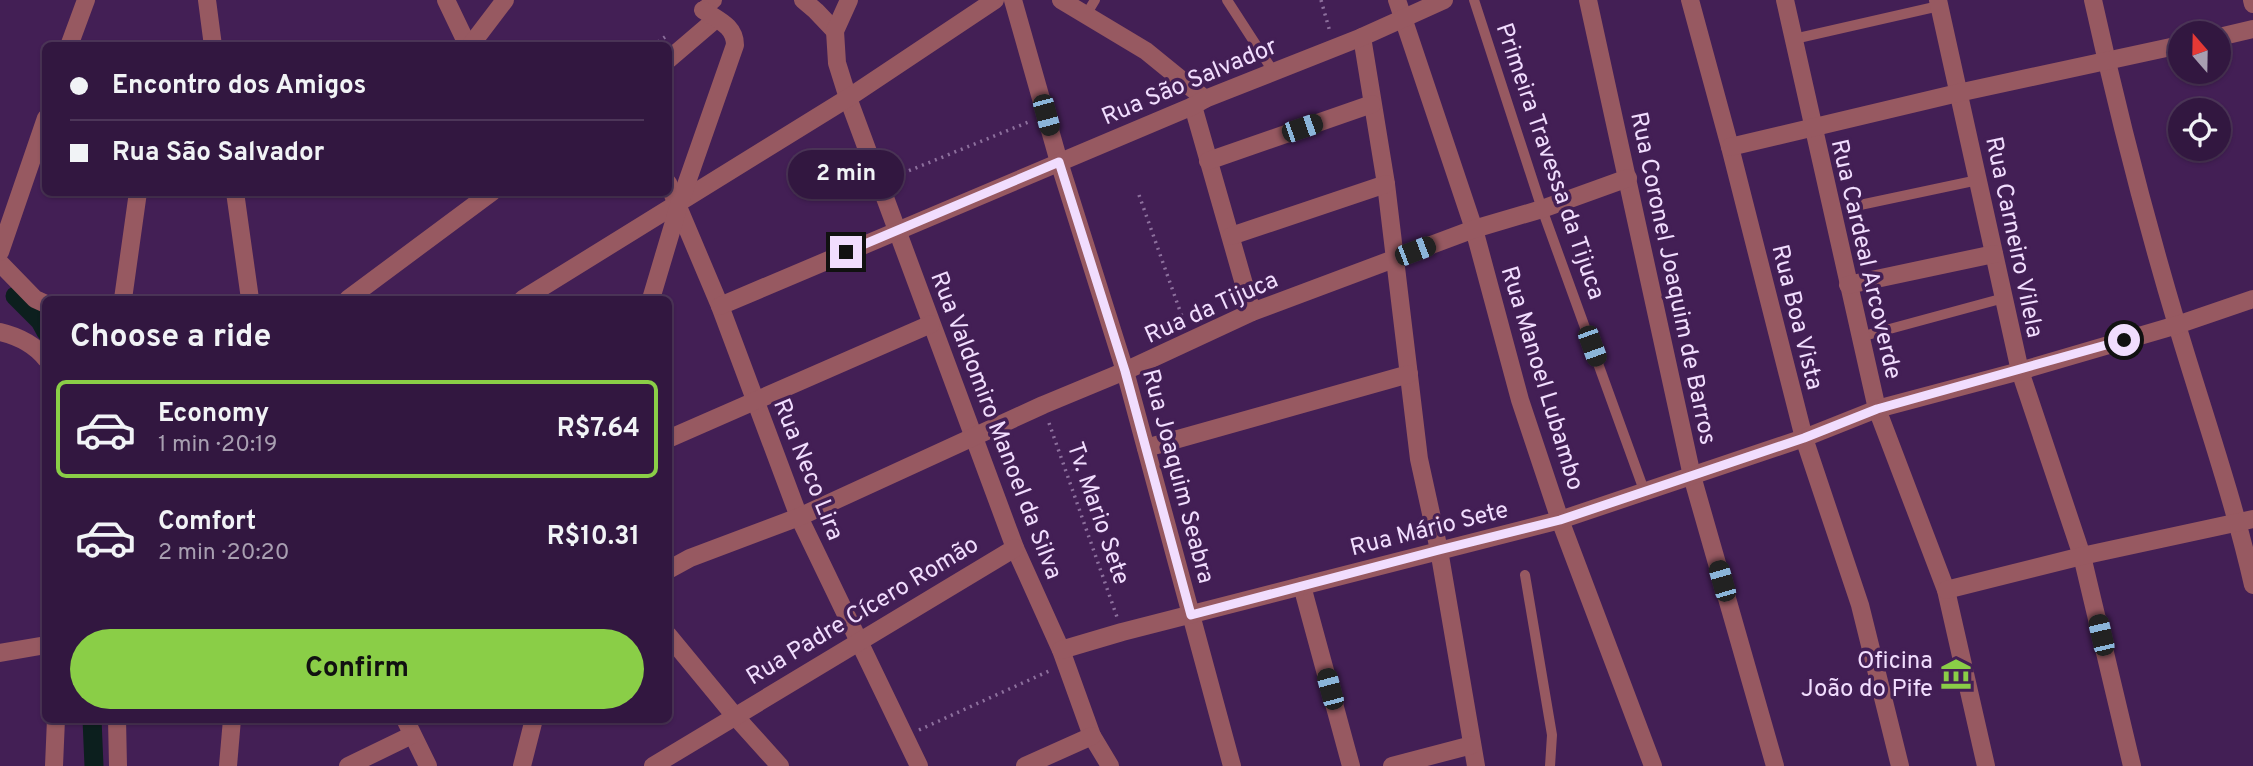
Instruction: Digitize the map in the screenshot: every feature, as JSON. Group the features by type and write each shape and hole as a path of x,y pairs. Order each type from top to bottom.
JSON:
{"street":[{"path":"70,42 86,0"},
{"path":"446,0 467,42"},
{"path":"472,42 505,0"},
{"path":"803,0 835,31 849,0"},
{"path":"542,293 848,98 995,0"},
{"name":"Rua Joaquim Seabra","path":"1013,0 1059,162 1125,371 1232,766"},
{"path":"1062,0 1090,7 1146,51 1199,102 1208,162 1252,312"},
{"name":"Rua Manoel Lubambo","path":"1397,0 1474,229 1520,400 1560,520 1653,766"},
{"name":"Rua São Salvador","path":"720,306 1273,71 1363,37 1444,0"},
{"name":"Rua Coronel Joaquim de Barros","path":"1588,0 1692,476 1775,766"},
{"name":"Rua Boa Vista","path":"1690,0 1804,438 1860,605 1900,766"},
{"name":"Rua Cardeal Arcoverde","path":"1785,0 1877,409 1946,590 1986,766"},
{"path":"2093,0 2144,208 2177,324 2246,521 2253,585"},
{"path":"212,2 213,42"},
{"name":"Rua Carneiro Vilela","path":"1938,3 2020,371 2082,556 2132,766"},
{"path":"652,296 679,205 733,55 733,32 711,10 672,55"},
{"path":"2231,34 2253,29"},
{"name":"Rua Valdomiro Manoel da Silva","path":"835,31 837,63 848,98 931,324 1015,548 1063,657 1092,736 1110,766"},
{"path":"1363,37 1386,184 1419,459 1439,550 1476,766"},
{"path":"1730,147 1958,93 2168,48"},
{"path":"1208,162 1372,104"},
{"path":"0,252 39,160 42,142"},
{"name":"Rua da Tijuca","path":"672,568 690,558 799,517 1252,312 1474,229 1542,209 1628,178"},
{"path":"1231,236 1386,184"},
{"name":"Rua Neco Lira","path":"672,191 720,306 799,517 919,766"},
{"path":"123,296 137,196"},
{"path":"235,196 250,296"},
{"path":"352,296 487,196"},
{"path":"1848,285 1994,254"},
{"path":"0,263 35,299 42,302"},
{"name":"Rua Mário Sete","path":"1063,657 1122,632 1560,520 1804,438 1877,409 2020,371 2253,299"},
{"path":"672,437 931,324"},
{"path":"0,332 12,335 42,354"},
{"path":"1146,448 1409,374"},
{"path":"1946,590 2082,556 2246,521"},
{"name":"Rua Padre Cícero Romão","path":"653,766 1015,548"},
{"path":"1302,586 1351,766"},
{"path":"672,640 780,766"},
{"path":"0,653 42,646"},
{"path":"54,766 56,723"},
{"path":"117,723 118,766"},
{"path":"228,766 232,723"},
{"path":"522,766 533,723"},
{"path":"348,766 408,724 428,766"},
{"path":"1025,766 1092,736"},
{"path":"1392,766 1472,745"}],"lane":[{"path":"1227,0 1273,71"},
{"name":"Primeira Travessa da Tijuca","path":"1474,0 1542,209 1645,493"},
{"path":"1794,39 1938,3"},
{"path":"1860,205 1978,180"},
{"path":"1860,337 2004,298"},
{"path":"1525,575 1552,735 1550,766"}],"path":[{"path":"1321,0 1334,48"},
{"path":"879,183 1046,115"},
{"path":"1139,195 1190,340"},
{"name":"Tv. Mario Sete","path":"1043,405 1122,632"},
{"path":"904,736 1063,657"}],"waterway":[{"path":"15,296 42,325"},
{"path":"92,723 94,766"}],"place":[{"name":"Oficina João do Pife","path":"1956,674"}],"route":[{"path":"846,252 1059,162 1125,371 1191,615 1560,520 1804,438 1877,409 2124,340"}]}
